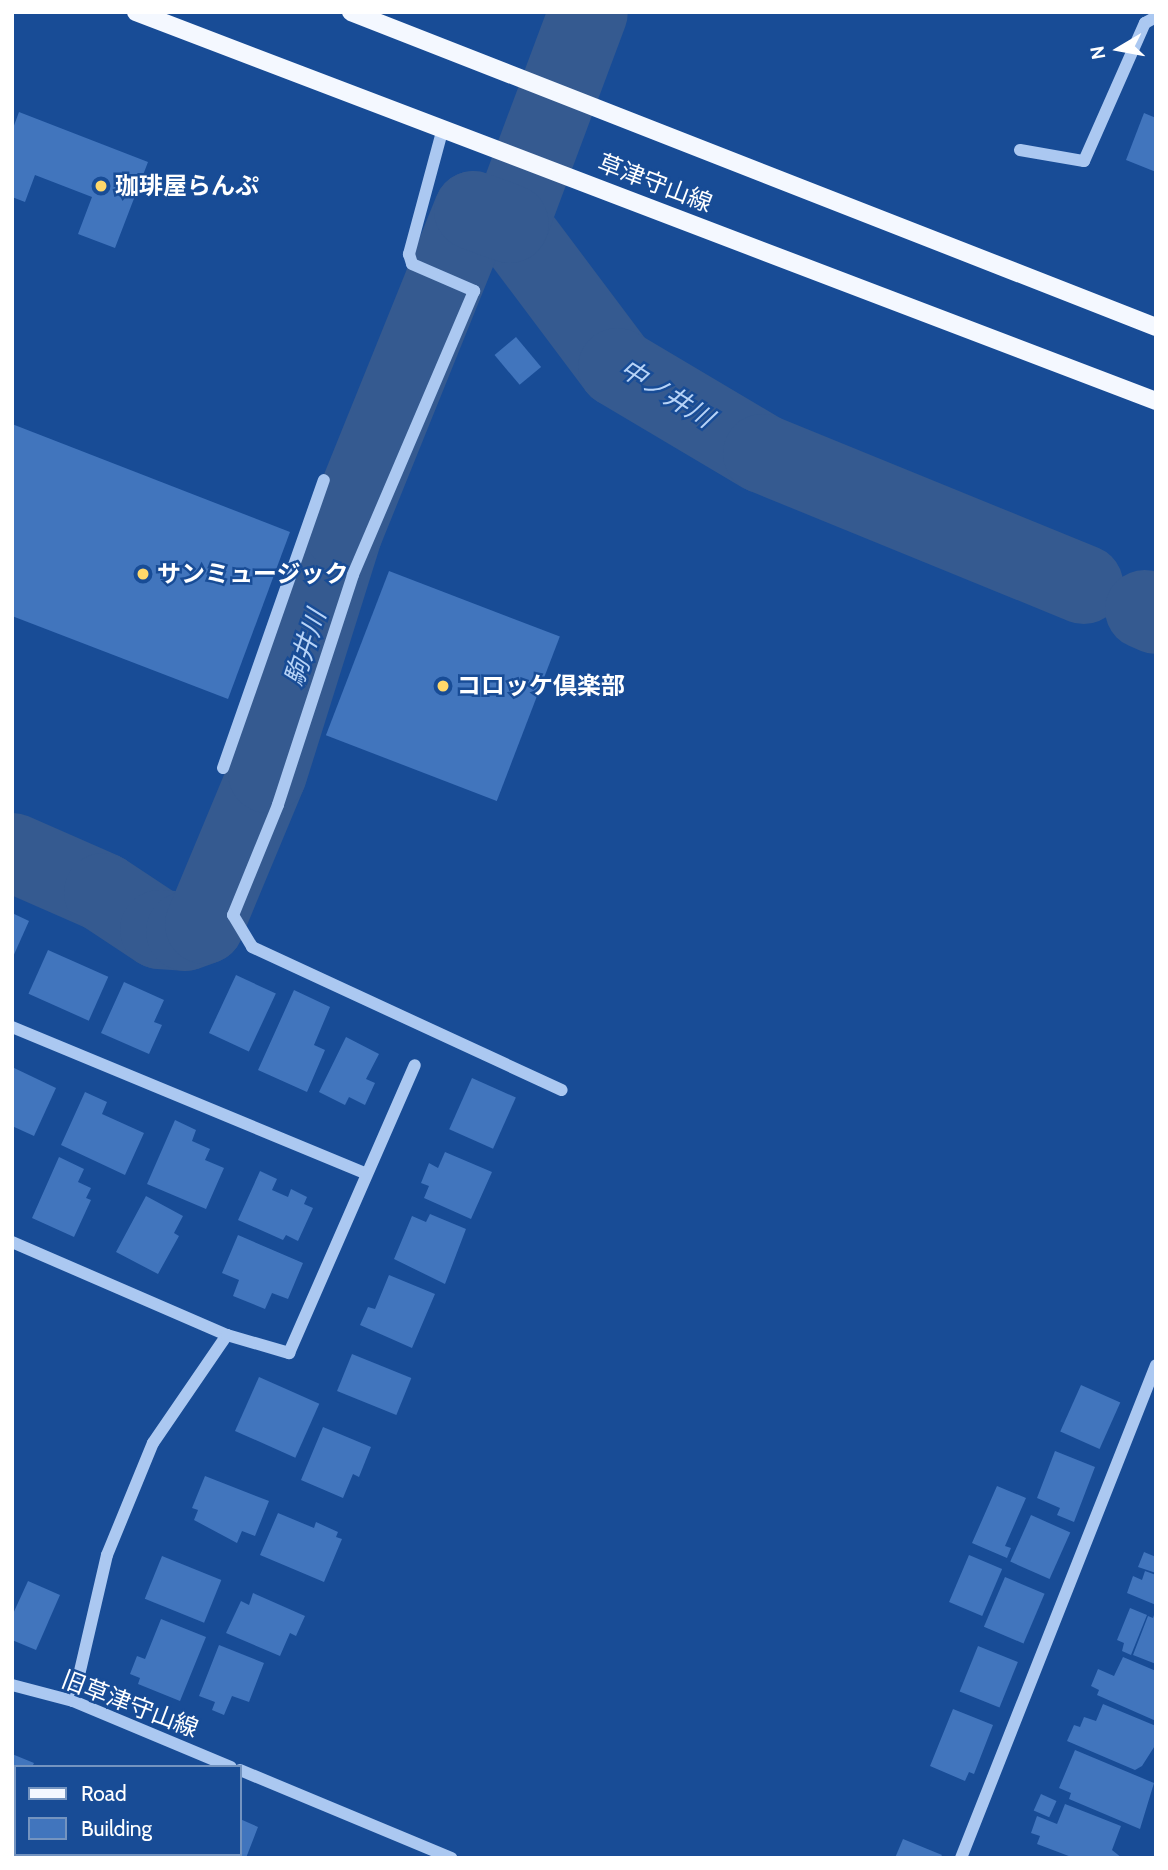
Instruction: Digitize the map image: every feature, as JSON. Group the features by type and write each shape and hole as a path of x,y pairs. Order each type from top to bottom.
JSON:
{"main road":[{"name":"草津守山線","path":"136,12 1156,401"},
{"name":"草津守山線","path":"351,12 1156,327"}],"street":[{"path":"1020,150 1084,161 1145,23 1156,17"},
{"path":"443,128 409,254 412,264 474,291 353,575 278,805 233,915 252,947 562,1090"},
{"path":"223,768 324,480"},
{"path":"12,1027 364,1173"},
{"path":"12,1242 227,1335 289,1353 364,1173 415,1065"},
{"path":"73,1701 107,1555 153,1443 227,1335"},
{"path":"961,1858 1156,1365"},
{"name":"旧草津守山線","path":"12,1685 73,1701 226,1765"},
{"path":"242,1771 452,1858"}],"building":[{"name":"珈琲屋らんぷ","path":"19,112 148,162 115,248 78,234 92,197 35,175 25,202 12,197 12,131"},
{"path":"1144,113 1156,118 1156,172 1126,160"},
{"path":"516,337 541,367 520,385 495,355"},
{"name":"サンミュージック","path":"12,424 290,532 228,699 12,616"},
{"name":"コロッケ倶楽部","path":"389,571 560,637 497,801 326,735"},
{"path":"12,913 29,921 12,959"},
{"path":"48,950 108,977 89,1021 28,994"},
{"path":"236,975 276,994 249,1052 209,1033"},
{"path":"124,982 164,1000 154,1022 162,1025 149,1054 101,1033"},
{"path":"294,990 330,1007 314,1045 325,1050 307,1092 258,1070"},
{"path":"346,1037 379,1054 366,1079 375,1083 365,1105 349,1097 345,1105 319,1092"},
{"path":"12,1067 56,1088 34,1136 12,1126"},
{"path":"472,1078 516,1098 493,1149 449,1129"},
{"path":"85,1092 107,1102 102,1114 144,1133 125,1175 61,1145"},
{"path":"175,1120 196,1130 192,1141 210,1149 205,1160 224,1168 206,1209 147,1184"},
{"path":"445,1152 492,1172 471,1219 424,1198 429,1186 421,1183 429,1163 438,1168"},
{"path":"59,1157 84,1169 78,1182 91,1188 86,1198 91,1200 74,1237 32,1218"},
{"path":"260,1171 277,1179 272,1190 288,1197 291,1189 307,1197 304,1204 313,1208 298,1241 286,1235 283,1240 238,1220"},
{"path":"146,1196 183,1216 174,1233 179,1236 158,1274 116,1252"},
{"path":"430,1214 466,1229 445,1284 394,1259 412,1216 426,1222"},
{"path":"238,1235 303,1263 288,1299 272,1293 265,1309 233,1296 239,1280 222,1273"},
{"path":"389,1275 435,1294 412,1348 360,1325 368,1307 375,1309"},
{"path":"352,1354 411,1378 396,1415 337,1391"},
{"path":"259,1377 319,1404 295,1458 235,1431"},
{"path":"1081,1385 1120,1402 1100,1449 1060,1432"},
{"path":"323,1427 371,1447 359,1477 353,1474 343,1498 301,1480"},
{"path":"1055,1451 1095,1467 1074,1522 1057,1515 1060,1508 1037,1498"},
{"path":"205,1476 269,1501 255,1536 242,1531 237,1543 194,1520 198,1510 192,1508"},
{"path":"997,1486 1026,1498 1005,1546 1011,1548 1007,1558 972,1543"},
{"path":"278,1513 314,1528 316,1522 338,1532 336,1537 342,1539 324,1582 260,1555"},
{"path":"1031,1515 1070,1532 1050,1579 1010,1562"},
{"path":"1144,1552 1156,1557 1156,1573 1138,1567"},
{"path":"969,1555 1002,1569 982,1616 949,1602"},
{"path":"162,1556 221,1580 204,1623 145,1599"},
{"path":"1145,1571 1156,1575 1156,1605 1127,1593 1133,1576 1142,1580"},
{"path":"1005,1577 1045,1594 1023,1644 984,1627"},
{"path":"28,1581 60,1595 36,1650 12,1640 12,1616"},
{"path":"253,1593 305,1616 296,1636 290,1633 280,1656 226,1633 241,1601 249,1605"},
{"path":"1130,1608 1147,1615 1131,1655 1122,1651 1124,1643 1117,1640"},
{"path":"1155,1612 1156,1664 1133,1655 1148,1616 1153,1618"},
{"path":"161,1619 206,1637 180,1701 138,1684 140,1678 130,1674 137,1656 145,1659"},
{"path":"219,1645 264,1663 249,1702 232,1696 224,1715 212,1710 215,1702 199,1696"},
{"path":"978,1646 1018,1662 1000,1708 960,1691"},
{"path":"1123,1657 1156,1671 1156,1721 1097,1695 1099,1690 1091,1686 1098,1669 1114,1676"},
{"path":"1103,1704 1156,1726 1156,1744 1142,1766 1135,1770 1067,1741 1074,1725 1080,1727 1084,1717 1096,1721"},
{"path":"953,1709 993,1725 974,1774 969,1772 965,1781 930,1766"},
{"path":"1075,1750 1154,1783 1140,1829 1069,1799 1071,1793 1059,1788"},
{"path":"12,1754 34,1763 14,1765 14,1778"},
{"path":"1041,1794 1057,1801 1049,1817 1034,1810"},
{"path":"1065,1804 1121,1826 1112,1850 1122,1858 1074,1858 1037,1844 1040,1836 1031,1833 1037,1816 1057,1824"},
{"path":"242,1820 258,1827 246,1858 209,1858 242,1856"},
{"path":"903,1839 942,1855 940,1858 895,1858"}],"waterway":[{"name":"中ノ井川","path":"509,223 588,12"},
{"name":"駒井川","path":"12,852 103,892 159,929 185,931 204,924 267,773 343,531 473,210 509,223"},
{"name":"中ノ井川","path":"509,223 617,367 762,453 1083,584"},
{"name":"中ノ井川","path":"1144,609 1156,614"}],"place":[{"name":"珈琲屋らんぷ","path":"101,186"},
{"name":"サンミュージック","path":"143,574"},
{"name":"コロッケ倶楽部","path":"443,686"}]}
